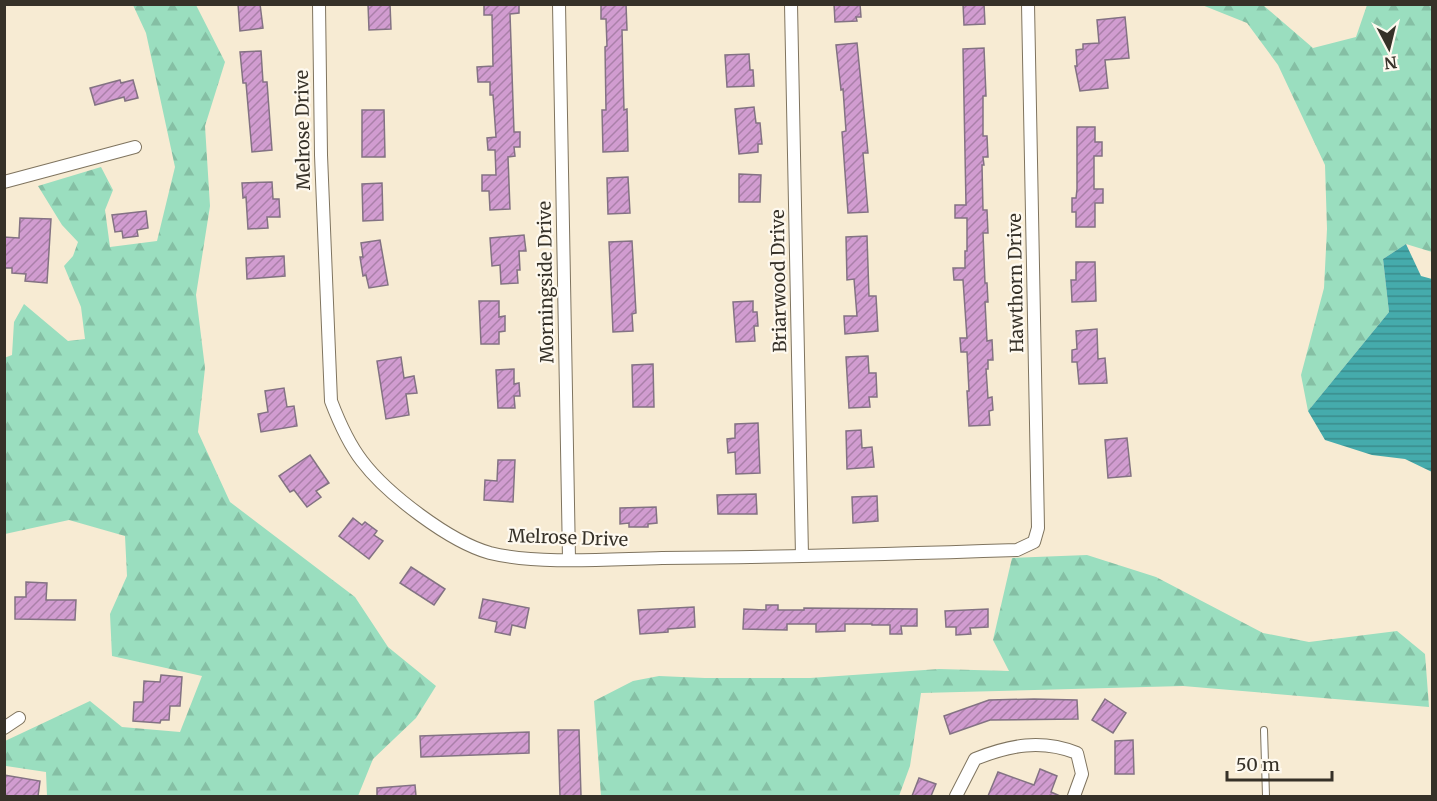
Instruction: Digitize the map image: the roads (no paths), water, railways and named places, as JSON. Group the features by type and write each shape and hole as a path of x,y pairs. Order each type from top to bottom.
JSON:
{"street":[{"name":"Melrose Drive","path":"319,4 321,155 331,401 343,432 362,462 387,487 440,529 490,553 528,558 802,556 1017,550"},
{"name":"Morningside Drive","path":"559,4 569,559"},
{"name":"Briarwood Drive","path":"791,4 802,556"},
{"name":"Hawthorn Drive","path":"1017,550 1034,542 1038,528 1028,4"},
{"path":"4,182 135,147"},
{"path":"4,728 19,718"},
{"path":"956,796 975,759 1000,749 1029,744 1059,746 1077,753 1082,774 1074,796"}],"lane":[{"path":"1264,730 1266,796"}],"water":[{"path":"1406,244 1421,276 1432,279 1432,472 1405,459 1372,455 1325,440 1308,411 1389,312 1383,259"}]}
